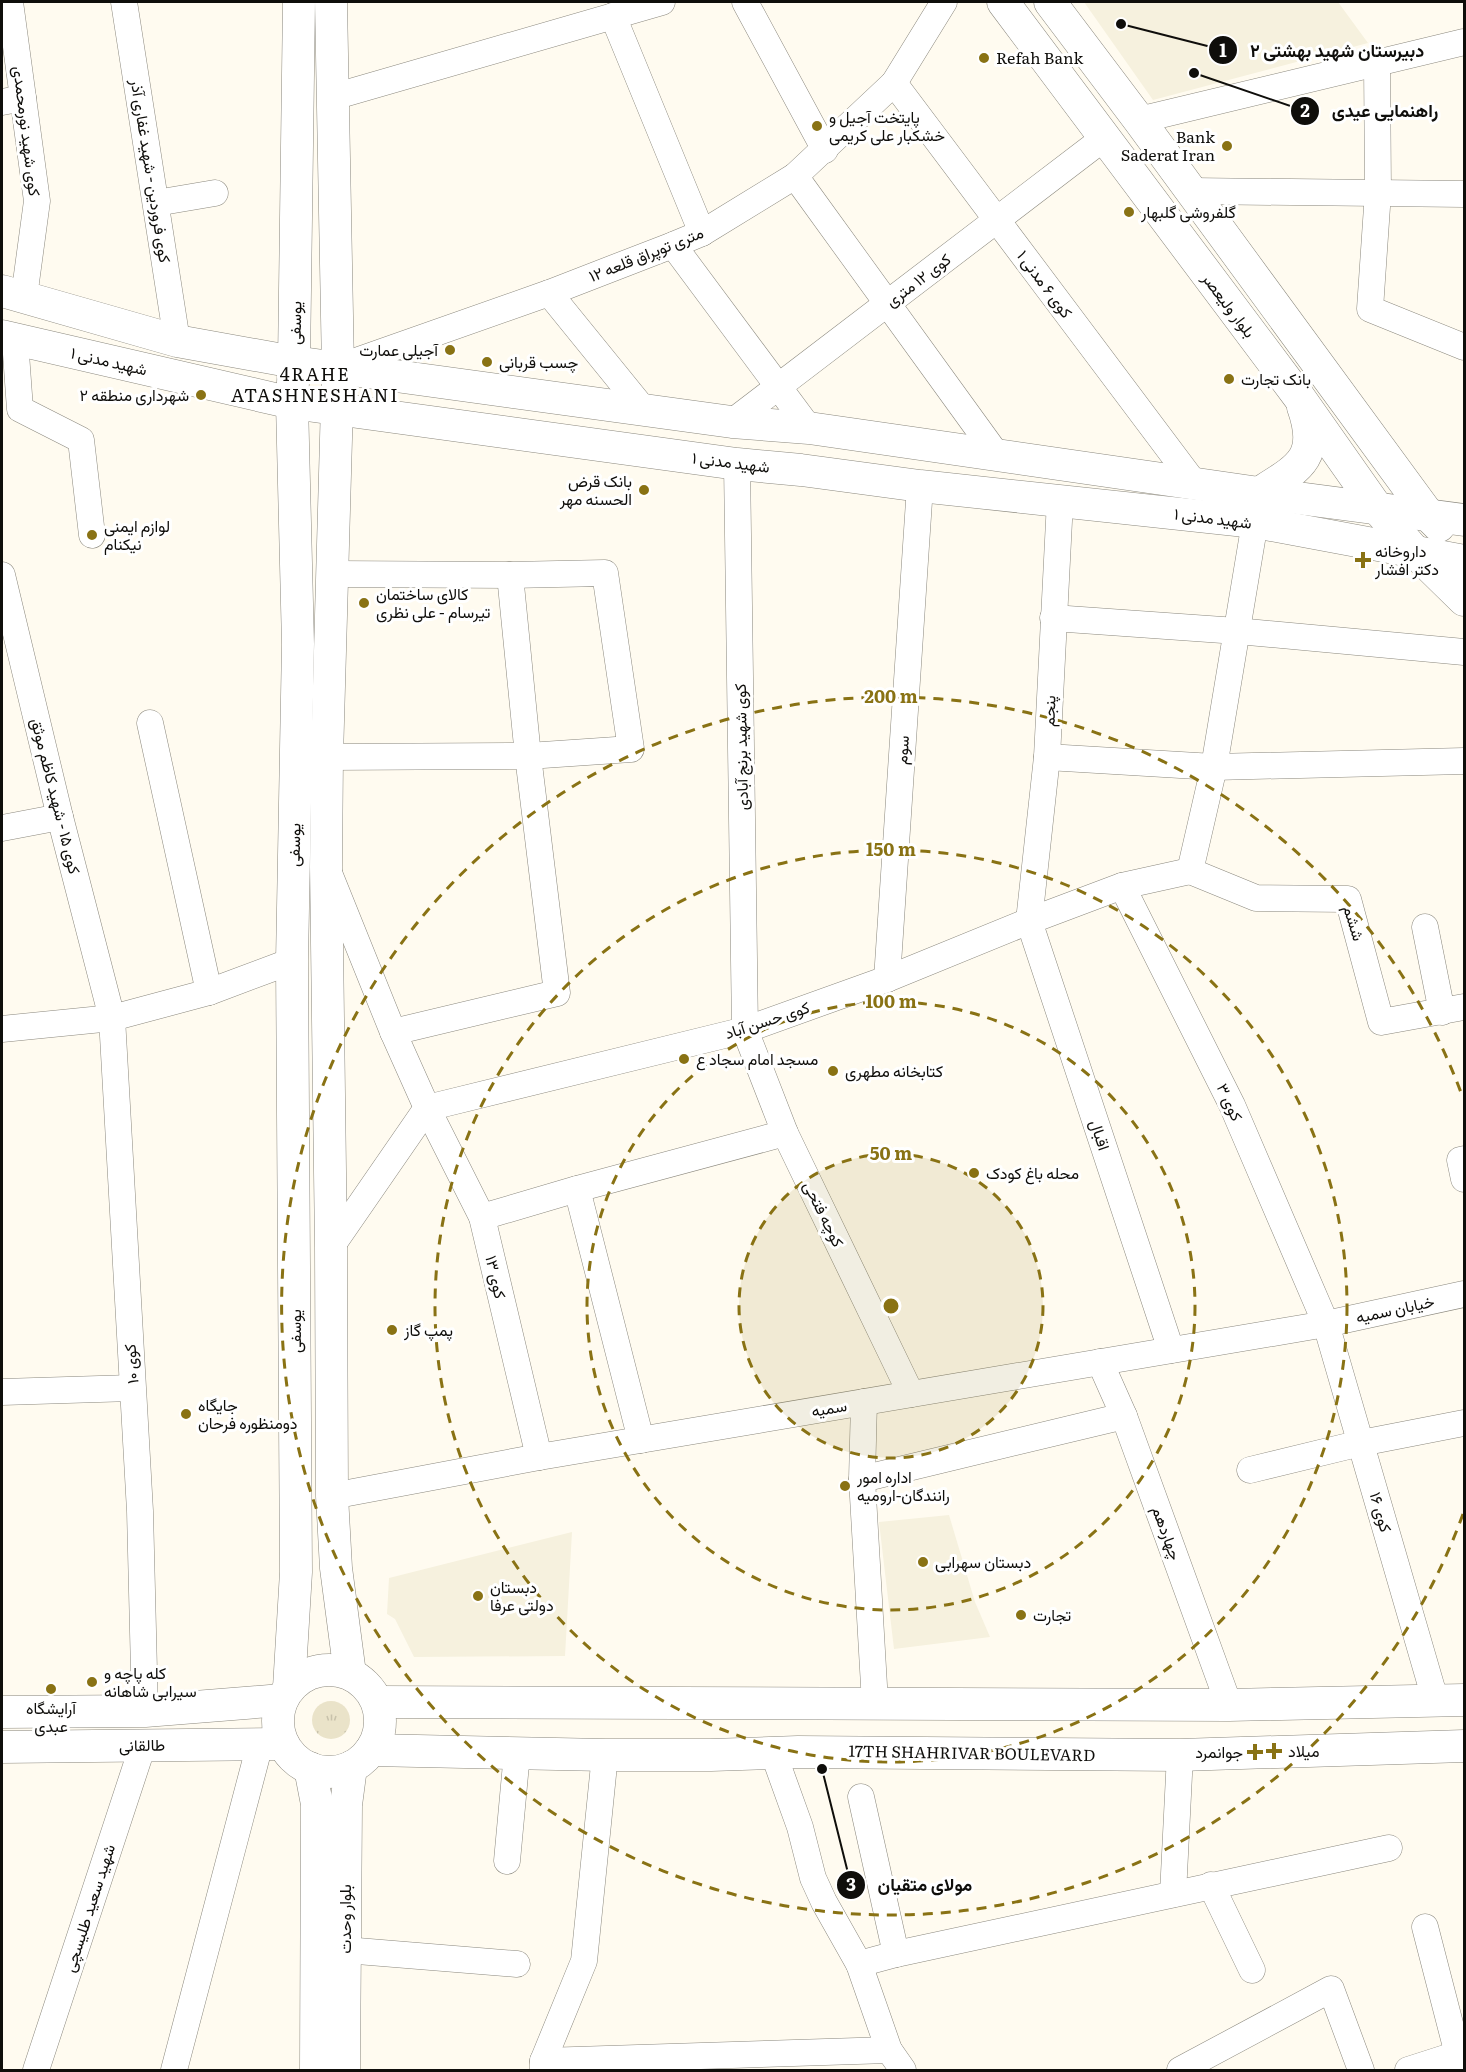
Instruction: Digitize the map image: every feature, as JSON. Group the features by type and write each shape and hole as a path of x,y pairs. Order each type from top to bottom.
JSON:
{"main road":[{"name":"یوسفی","path":"285,1694 296,1572 292,961 298,644 292,403 300,2"},
{"name":"یوسفی","path":"331,2 338,368 326,867 332,1247 332,1496 336,1568 350,1674"},
{"name":"بلوار ولیعصر","path":"1003,2 1299,397 1377,508 1417,554 1464,600"},
{"path":"1050,2 1192,191 1430,517 1464,552"},
{"name":"شهید مدنی ۱","path":"13,294 177,341 294,362 732,422 808,428 1195,484 1257,508 1417,554 1464,561"},
{"path":"8,338 13,294"},
{"name":"شهید مدنی ۱","path":"8,338 292,403 737,464 1060,501 1257,508 1377,508 1464,520"},
{"path":"1257,508 1305,459 1310,447 1310,432 1299,397"},
{"path":"801,470 808,428"},
{"path":"298,644 331,645"},
{"path":"296,1572 336,1568"},
{"path":"337,1670 350,1674 371,1690 377,1702 380,1719 378,1735 361,1759 331,1772 310,1768 299,1763 272,1744 285,1694 298,1679 317,1671 337,1670"},
{"name":"طالقانی","path":"2,1712 146,1711 285,1694"},
{"path":"377,1702 1229,1705 1450,1699"},
{"path":"785,1752 797,1703"},
{"name":"طالقانی","path":"2,1747 272,1744"},
{"name":"17TH SHAHRIVAR BOULEVARD","path":"361,1759 518,1753 711,1755 785,1752 1180,1755 1464,1746"},
{"name":"بلوار وحدت","path":"344,2070 346,1805 361,1759"},
{"name":"بلوار وحدت","path":"310,1768 317,1804 316,2070"}],"street":[{"name":"کوی شهید نورمحمدی","path":"10,2 12,100 37,201 13,294"},
{"name":"کوی فروردین - شهید غفاری آذر","path":"124,2 177,341"},
{"path":"333,97 662,2"},
{"path":"745,2 825,150"},
{"name":"۱۲ متری توپراق قلعه","path":"338,368 549,293 673,245 702,232 795,176 894,83 944,2"},
{"path":"613,16 702,232"},
{"path":"1139,120 1464,42"},
{"path":"1377,63 1377,192 1370,309 1464,347"},
{"name":"کوی ۶ مدنی ۱","path":"894,83 1195,484"},
{"name":"کوی ۱۲ متری","path":"732,422 1104,138"},
{"path":"795,176 997,455"},
{"path":"1192,191 1464,194"},
{"path":"156,203 215,193"},
{"path":"673,245 808,428"},
{"path":"549,293 644,410"},
{"path":"8,338 20,409 81,440 92,535"},
{"name":"کوی شهید برنج آبادی","path":"737,464 745,1030"},
{"name":"سوم","path":"887,979 920,486"},
{"name":"پنجم","path":"1029,921 1047,757 1060,501"},
{"path":"1190,871 1214,767 1257,508"},
{"path":"327,757 528,756 631,749 605,573 510,576 333,574"},
{"name":"کوی ۱۵ - شهید کاظم موثق","path":"2,575 60,817 112,1018"},
{"path":"393,1032 557,993 528,756 510,576"},
{"path":"1053,618 1237,631 1464,652"},
{"path":"150,723 209,992"},
{"path":"1047,757 1214,767 1464,761"},
{"path":"2,828 60,817"},
{"name":"کوی ۱۳","path":"326,867 393,1032 427,1108 482,1217 539,1457"},
{"name":"کوی حسن آباد","path":"427,1108 745,1030 887,979 1122,886 1190,871"},
{"name":"ششم","path":"1190,871 1256,898 1348,899 1380,1022 1453,1010"},
{"name":"کوی ۳","path":"1122,886 1232,1105 1326,1324"},
{"name":"اقبال","path":"1029,921 1171,1350"},
{"path":"1425,927 1453,1010"},
{"path":"2,1029 112,1018 209,992 292,961"},
{"name":"کوی ۱۰","path":"112,1018 140,1511 146,1711"},
{"name":"کوچه فتحی","path":"745,1030 785,1133 911,1394"},
{"path":"332,1247 427,1108"},
{"path":"482,1217 785,1133"},
{"path":"1464,1159 1460,1160 1464,1179"},
{"path":"577,1189 641,1440"},
{"name":"خیابان سمیه","path":"1326,1324 1464,1294"},
{"name":"سمیه","path":"332,1496 539,1457 1326,1324"},
{"name":"کوی ۱۶","path":"1326,1324 1361,1443 1450,1699"},
{"name":"چهاردهم","path":"1100,1362 1124,1416 1229,1705"},
{"path":"2,1392 132,1388"},
{"path":"864,1402 862,1479 875,1703"},
{"path":"862,1479 1124,1416"},
{"path":"1250,1470 1361,1443 1464,1422"},
{"name":"شهید سعید طلیسچی","path":"36,2070 143,1744"},
{"path":"174,2070 272,1744"},
{"path":"785,1752 813,1878 859,1964 889,2050 903,2070"},
{"path":"507,1861 518,1753"},
{"path":"605,1755 584,1961 543,2066 889,2050"},
{"path":"1173,1894 1180,1755"},
{"path":"861,1797 896,1954"},
{"path":"859,1964 1211,1885 1389,1848"},
{"path":"1211,1885 1252,1970"},
{"path":"1408,2070 1461,2059 1425,1927"},
{"path":"345,1950 517,1964"},
{"path":"1180,2070 1331,1989 1361,2070"}],"shaded area":[{"path":"1084,2 1338,2 1368,43 1153,100"},
{"name":"دبستان سهرابی","path":"949,1515 975,1602 990,1637 894,1649 879,1522"},
{"name":"دبستان دولتی عرفا","path":"572,1532 565,1656 414,1657 395,1619 387,1614 389,1578"}],"green space":[{"path":"331,1701 345,1706 350,1720 345,1734 331,1739 317,1734 312,1720 317,1706"}],"place":[{"name":"دبیرستان شهید بهشتی ۲","path":"1121,24"},
{"name":"Refah Bank","path":"984,58"},
{"name":"راهنمایی عیدی","path":"1194,73"},
{"name":"پایتخت آجیل و خشکبار علی کریمی","path":"817,126"},
{"name":"Bank Saderat Iran","path":"1227,146"},
{"name":"گلفروشی گلبهار","path":"1129,212"},
{"name":"آجیلی عمارت","path":"450,350"},
{"name":"چسب قربانی","path":"487,362"},
{"name":"بانک تجارت","path":"1229,379"},
{"name":"شهرداری منطقه ۲","path":"201,395"},
{"name":"بانک قرض الحسنه مهر","path":"644,490"},
{"name":"لوازم ایمنی نیکنام","path":"92,535"},
{"name":"داروخانه دکتر افشار","path":"1363,560"},
{"name":"کالای ساختمان تیرسام - علی نظری","path":"364,603"},
{"name":"مسجد امام سجاد ع","path":"684,1059"},
{"name":"کتابخانه مطهری","path":"833,1071"},
{"name":"محله باغ کودک","path":"974,1173"},
{"name":"پمپ گاز","path":"392,1330"},
{"name":"جایگاه دومنظوره فرحان","path":"186,1414"},
{"name":"اداره امور رانندگان-ارومیه","path":"845,1486"},
{"name":"دبستان سهرابی","path":"923,1562"},
{"name":"دبستان دولتی عرفا","path":"478,1596"},
{"name":"تجارت","path":"1021,1615"},
{"name":"کله پاچه و سیرابی شاهانه","path":"92,1682"},
{"name":"آرایشگاه عبدی","path":"51,1689"},
{"name":"میلاد","path":"1274,1751"},
{"name":"جوانمرد","path":"1255,1752"},
{"name":"مولای متقیان","path":"822,1769"}],"district":[{"name":"4RAHE ATASHNESHANI","path":"315,385"}]}
